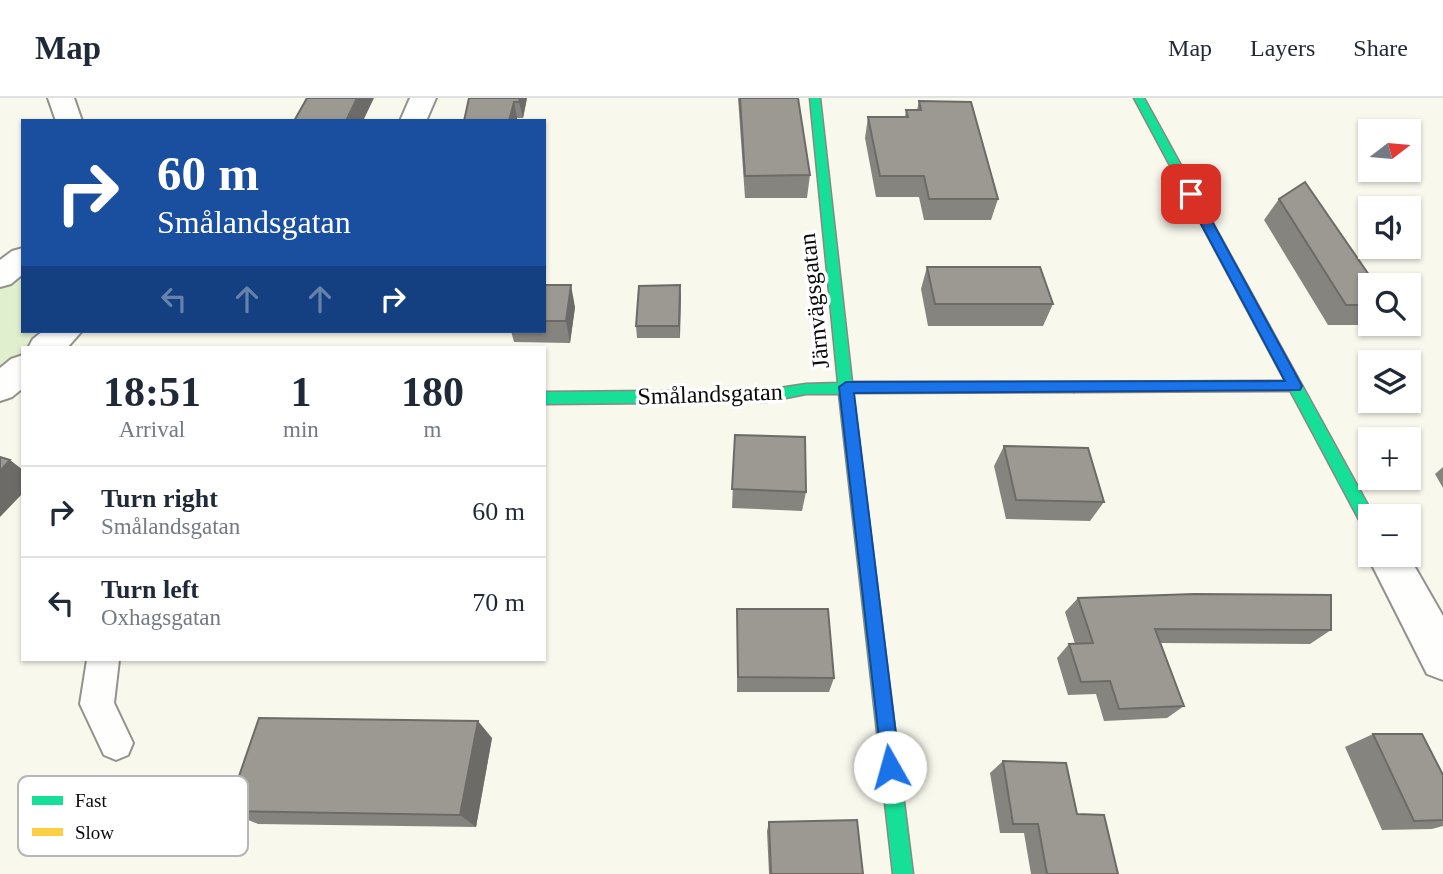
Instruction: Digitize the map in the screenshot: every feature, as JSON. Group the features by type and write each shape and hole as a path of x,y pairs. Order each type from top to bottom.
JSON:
{"street":[{"path":"61,98 68,119"},
{"path":"414,119 423,98"},
{"name":"Järnvägsgatan","path":"815,98 903,874"},
{"path":"1139,98 1359,504"},
{"path":"0,276 21,260"},
{"path":"47,346 63,333"},
{"path":"0,388 21,370"},
{"name":"Smålandsgatan","path":"546,398 766,396 806,389 846,387 1295,386"},
{"path":"0,397 21,402"},
{"path":"1393,567 1443,659"}],"lane":[{"path":"103,661 97,704 116,743"}],"green space":[{"path":"21,267 21,333 70,333 54,346 21,346 21,377 0,395 0,283"}],"building":[{"path":"307,98 357,98 347,119 295,119"},
{"path":"469,98 520,98 519,102 514,102 510,119 464,119"},
{"path":"740,98 798,98 810,175 745,176"},
{"path":"919,101 971,102 998,199 929,199 924,176 880,176 868,117 908,117 906,110 921,110"},
{"path":"1305,182 1368,273 1358,273 1358,305 1346,305 1279,199"},
{"path":"927,267 1040,267 1053,304 935,304"},
{"path":"546,285 571,285 566,321 546,321"},
{"path":"680,285 679,326 636,326 639,286"},
{"path":"735,435 805,437 806,492 732,489"},
{"path":"1004,446 1088,448 1104,502 1016,500"},
{"path":"0,457 10,460 0,471"},
{"path":"1194,594 1331,595 1331,630 1155,629 1184,706 1119,709 1110,681 1081,682 1069,644 1093,643 1078,598"},
{"path":"737,609 828,609 834,678 738,677"},
{"path":"259,718 478,721 460,815 248,811 248,776 239,776"},
{"path":"1373,734 1422,734 1443,775 1443,820 1414,821"},
{"path":"1003,761 1066,763 1077,814 1104,815 1118,874 1047,874 1038,824 1013,824"},
{"path":"857,820 863,874 771,874 769,822"}],"traffic: fast":[{"path":"815,98 849,420 903,874"},
{"path":"1139,98 1359,504"},
{"path":"546,398 766,396 806,389 846,388 1074,387"}],"traffic: slow":[{"path":"1074,387 1295,386"}],"route":[{"path":"890,767 846,387 1295,386 1191,194"}]}
